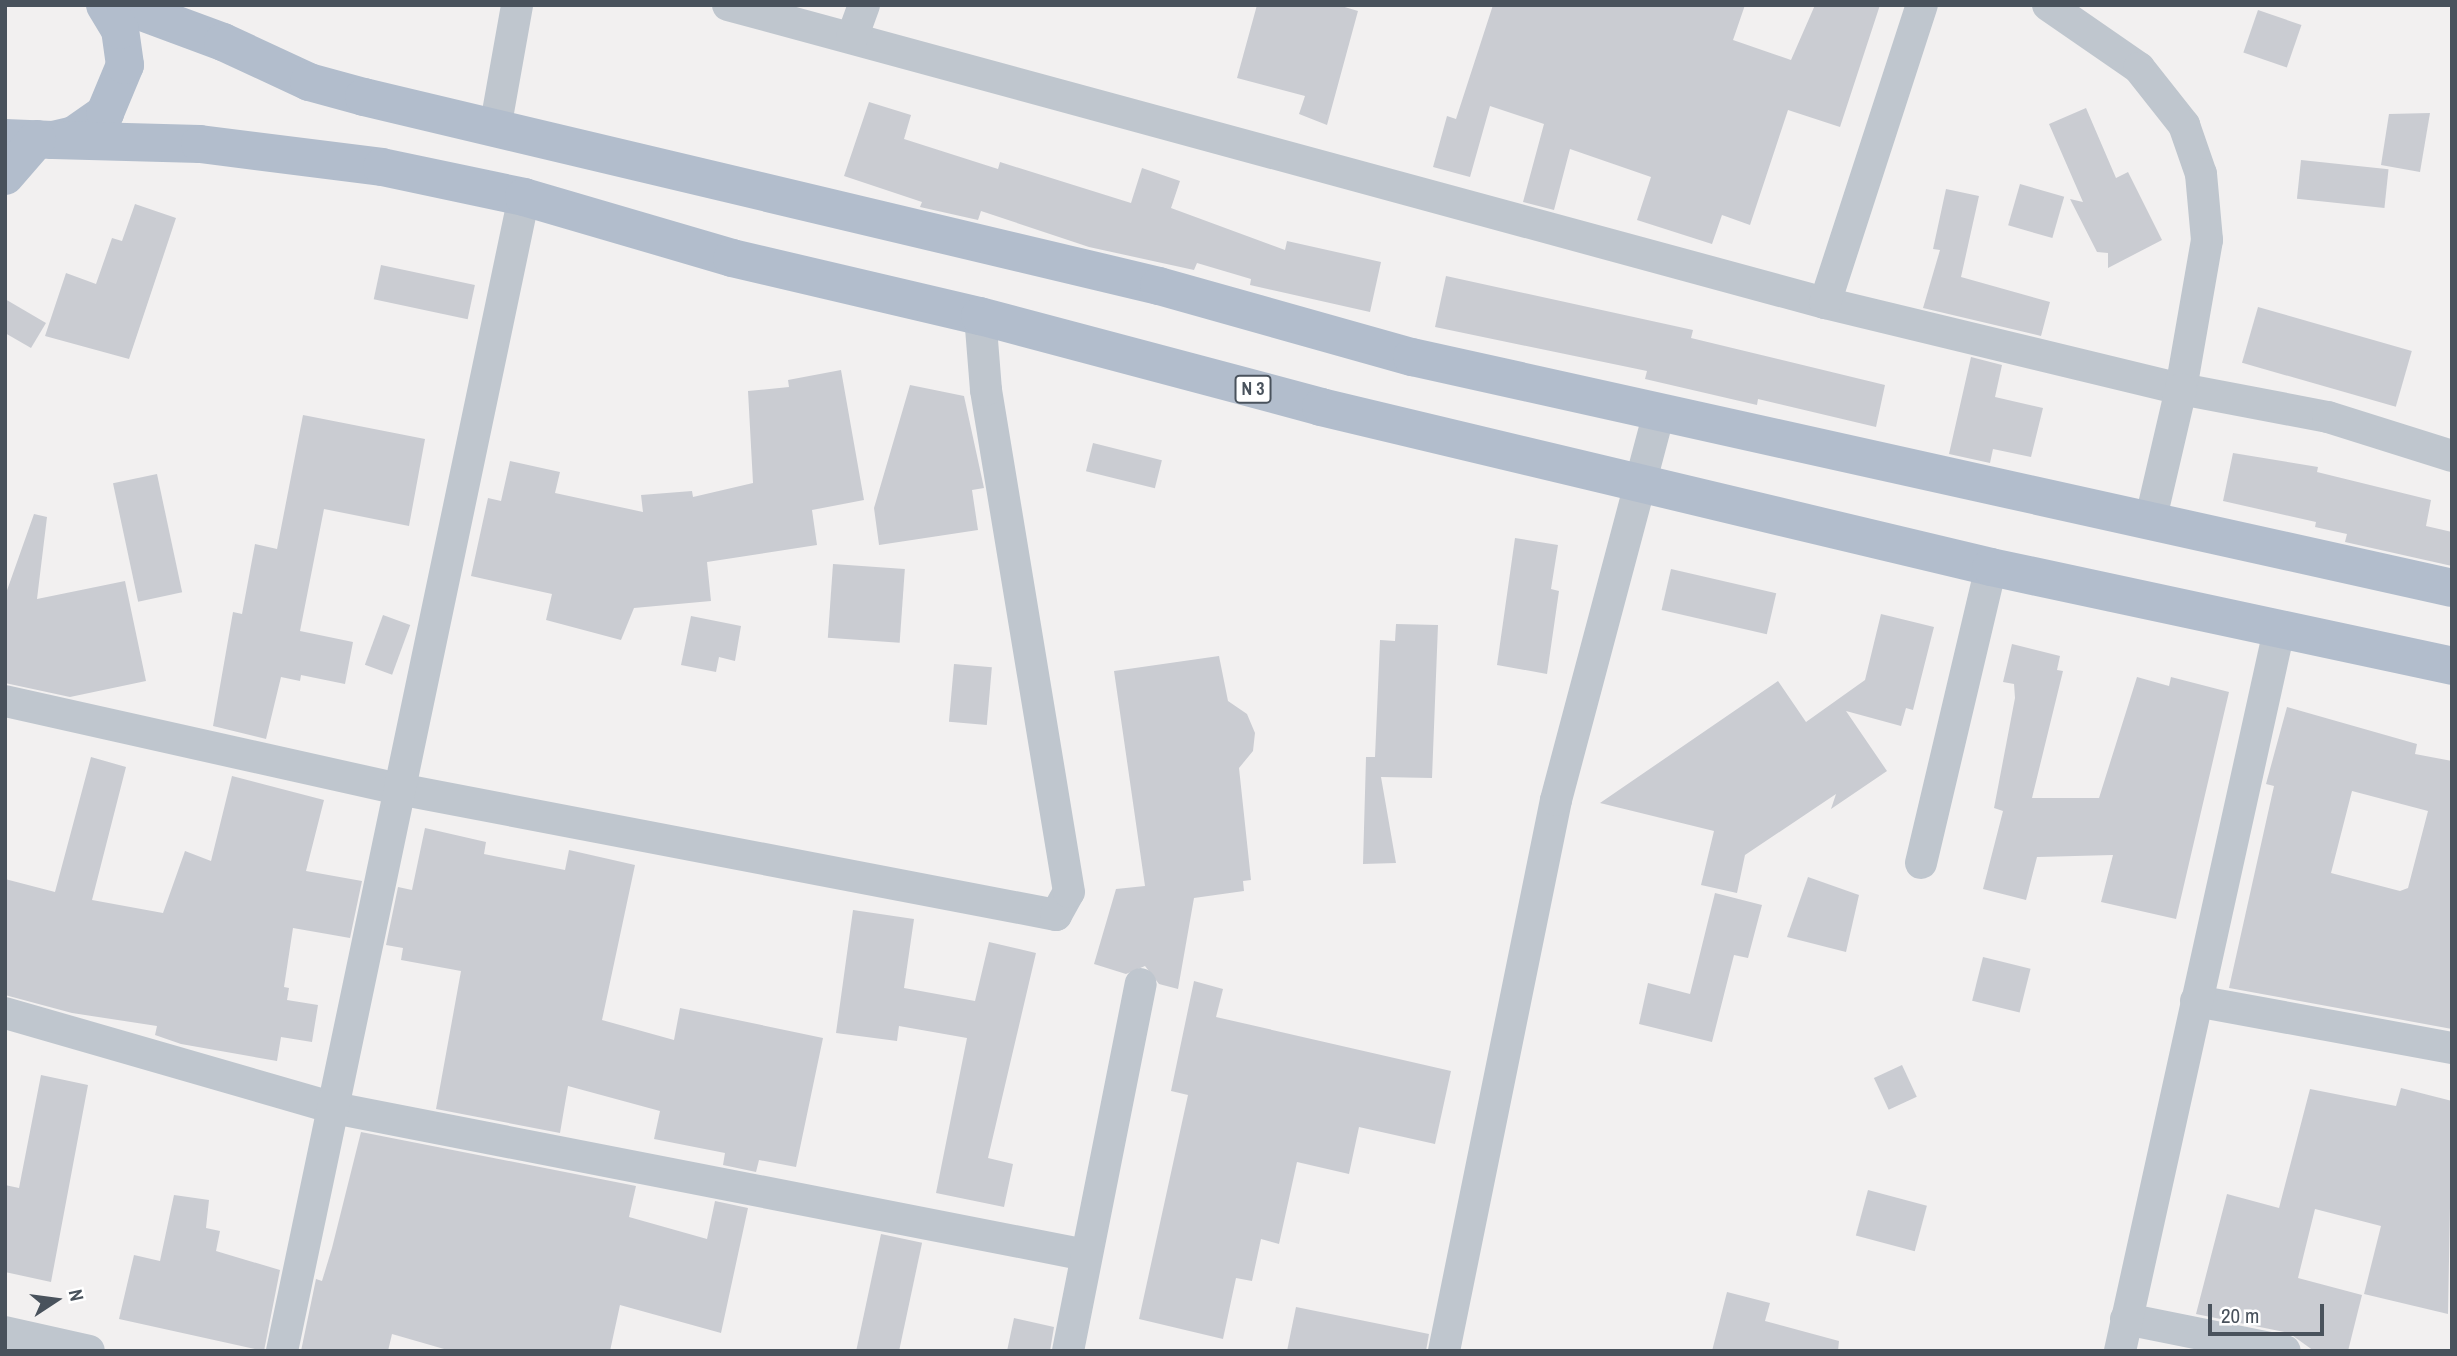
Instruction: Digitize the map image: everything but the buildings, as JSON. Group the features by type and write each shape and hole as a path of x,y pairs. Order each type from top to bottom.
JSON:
{"main road":[{"path":"5,176 32,139 92,125 122,83 125,47 105,5"},
{"path":"123,5 223,42 309,82 495,129 1159,286 1412,357 2452,588"},
{"name":"N 3","path":"32,139 200,144 382,167 524,197 732,258 980,316 1639,485 1991,567 2452,666"}],"street":[{"path":"495,129 517,5"},
{"path":"728,5 1825,303 2181,389 2328,417 2452,456"},
{"path":"852,38 864,5"},
{"path":"1825,303 1922,5"},
{"path":"2048,5 2139,68 2184,125 2201,174 2207,240 2181,389 2150,522"},
{"path":"282,1351 404,789 524,197"},
{"path":"5,701 404,789 1056,915 1069,892 986,390 980,316"},
{"path":"1444,1351 1556,800 1659,412"},
{"path":"1921,863 1991,567"},
{"path":"2120,1351 2279,629"},
{"path":"1068,1351 1141,984"},
{"path":"2196,1000 2452,1048"},
{"path":"5,1013 334,1108 1086,1255"},
{"path":"2126,1319 2285,1351"},
{"path":"5,1332 89,1351"}]}
